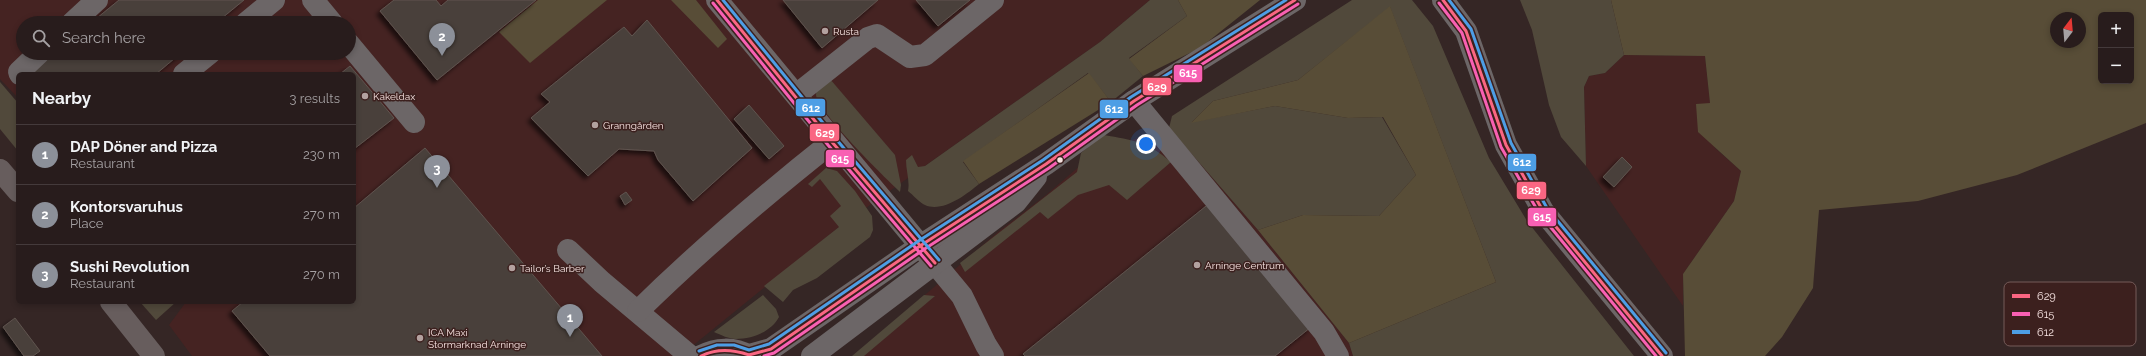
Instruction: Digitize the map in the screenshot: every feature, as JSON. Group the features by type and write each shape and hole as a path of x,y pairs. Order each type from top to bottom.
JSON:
{"main road":[{"path":"0,170 16,189"},
{"path":"114,304 148,350"}],"street":[{"path":"80,16 97,0"},
{"path":"255,16 274,0"},
{"path":"313,0 326,16"},
{"path":"717,0 796,95 832,142 962,296 993,356"},
{"path":"796,95 868,38 877,35 910,57 925,55 992,0"},
{"path":"701,356 717,350 733,350 749,356 771,349 920,246 1046,164 1134,101 1296,0"},
{"path":"1443,0 1466,31 1506,145 1543,211 1662,356"},
{"path":"356,52 414,122"},
{"path":"19,72 32,60"},
{"path":"186,72 201,60"},
{"path":"1134,101 1324,332 1338,356"},
{"path":"638,311 674,276 779,184 832,142"},
{"path":"812,356 1016,202 1046,164"},
{"path":"568,250 690,356"}],"shaded area":[{"path":"0,0 1150,0 1100,42 839,227 680,356 192,356 169,325 185,304 356,304 356,72 16,72 16,96 0,79"},
{"path":"538,0 607,0 530,63 499,32"},
{"path":"671,0 696,0 727,39 718,48"},
{"path":"1150,0 1178,0 1187,16 1129,58 1143,76 1111,102 1088,73 963,162 979,184 961,198 946,205 932,207 923,204 908,191 909,183 906,160 912,155 918,167 925,166 1100,42"},
{"path":"1178,0 1260,0 1200,48 1143,76 1129,59 1187,16"},
{"path":"1352,0 1412,0 1433,26 1489,158 1527,221 1634,356 1353,356 1349,343 1496,282 1390,7 1298,80 1213,101 1192,122 1275,106 1348,118 1382,117 1416,175 1379,216 1303,215 1258,230 1169,128 1172,116"},
{"path":"1520,0 1611,0 1624,55 1605,73 1589,76 1584,87 1586,166 1561,137 1549,105 1532,30"},
{"path":"1611,0 2146,0 2146,123 2017,175 1918,201 1819,210 1813,288 1782,337 1765,356 1685,356 1683,274 1734,201 1741,171 1698,132 1696,104 1710,103 1705,56 1624,55"},
{"path":"1390,6 1496,282 1349,343 1258,230 1303,215 1379,216 1416,175 1383,117 1348,118 1275,106 1191,123 1213,101 1298,80"},
{"path":"1624,55 1705,56 1715,148 1741,171 1734,201 1683,274 1683,306 1586,166 1584,87 1589,76 1605,73"},
{"path":"1089,73 1111,102 979,184 963,161"},
{"path":"830,79 895,155 901,185 900,192 853,145 820,103 816,95 818,86"},
{"path":"0,82 16,101 16,149 0,129"},
{"name":"Arninge Centrum","path":"1169,128 1258,230 1349,343 1353,356 854,356 998,232 1045,196 1097,151"},
{"path":"1104,135 1140,143 1155,150 1171,162 1127,200 1109,185 1078,195 1048,219 1040,212 965,272 960,263 1077,172 1081,153"},
{"path":"826,168 837,171 855,191 872,216 873,230 870,237 817,278 793,290 783,302 764,286 839,227 830,216 841,206 820,179 812,187 808,184"},
{"path":"763,295 776,309 779,317 776,322 766,331 755,336 742,339 725,337 714,332"},
{"path":"924,295 935,296 864,356 852,356"},
{"path":"142,304 174,304 156,320"}],"building":[{"path":"119,0 244,0 225,16 100,16"},
{"path":"394,0 436,0 441,6 448,0 536,0 437,80 380,11"},
{"name":"Rusta","path":"783,0 878,0 822,48"},
{"path":"916,0 970,0 938,26"},
{"path":"647,20 752,148 693,201 658,160 654,151 619,149 588,176 531,118 550,102 541,94 624,27 632,36"},
{"path":"47,60 173,60 158,72 32,72"},
{"name":"Kakeldax","path":"350,66 355,72 342,72"},
{"name":"Kakeldax","path":"356,73 394,118 356,147"},
{"path":"749,105 784,146 769,159 734,119"},
{"path":"425,148 602,356 270,356 232,311 241,304 356,304 356,206"},
{"path":"1622,157 1632,167 1614,187 1603,177"},
{"path":"626,192 632,200 625,205 620,196"},
{"name":"Arninge Centrum","path":"1211,202 1311,327 1275,356 1025,356 1023,354"},
{"path":"15,318 40,351 33,356 24,356 3,327"}],"transit line":[{"name":"629","path":"717,0 832,142 935,263"},
{"name":"612","path":"723,0 836,139 939,260"},
{"name":"612","path":"699,351 717,345 734,345 749,350 769,344 917,242 1043,160 1131,97 1286,0"},
{"name":"629","path":"749,355 771,349 920,246 1046,164 1134,101 1295,0"},
{"name":"629","path":"1443,0 1466,31 1506,145 1543,211 1662,356"},
{"name":"612","path":"1449,0 1471,29 1511,143 1547,208 1666,353"},
{"name":"615","path":"713,3 828,145 931,266"},
{"name":"615","path":"1439,3 1462,33 1501,147 1539,213 1656,356"},
{"name":"615","path":"764,356 774,353 923,250 1049,168 1137,105 1298,4"},
{"name":"629","path":"701,356 707,353 725,350 749,355"}],"place":[{"name":"Rusta","path":"825,31"},
{"name":"Kontorsvaruhus","path":"442,56"},
{"name":"Kakeldax","path":"365,96"},
{"name":"Granngården","path":"595,125"},
{"name":"Sushi Revolution","path":"437,188"},
{"name":"Arninge Centrum","path":"1197,265"},
{"name":"Tailor’s Barber","path":"512,268"},
{"name":"DAP Döner and Pizza","path":"570,337"},
{"name":"ICA Maxi Stormarknad Arninge","path":"420,338"}]}
